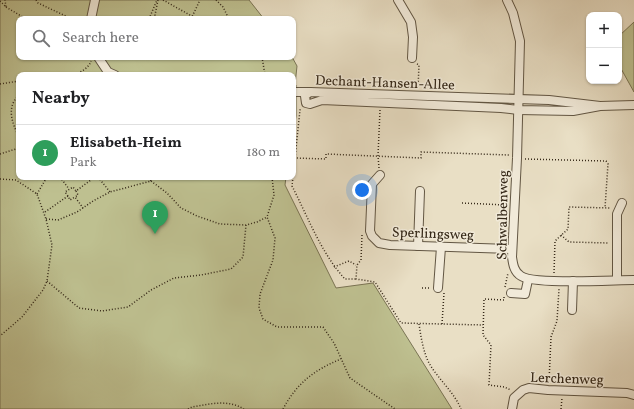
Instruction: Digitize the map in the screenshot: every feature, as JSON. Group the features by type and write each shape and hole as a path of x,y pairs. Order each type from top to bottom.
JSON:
{"street":[{"path":"92,16 95,0"},
{"path":"398,0 411,22 412,58"},
{"name":"Schwalbenweg","path":"507,0 513,13 520,42 517,156 512,257 515,269 522,277 528,280"},
{"path":"100,60 108,72"},
{"path":"296,92 310,92"},
{"name":"Dechant-Hansen-Allee","path":"600,106 573,111 518,110 322,100 310,104 306,103 305,96 310,92 548,100 600,106 634,105"},
{"name":"Sperlingsweg","path":"380,175 372,184 370,227 372,236 383,244 512,250"},
{"path":"418,246 420,191"},
{"path":"616,280 617,214 620,206"},
{"path":"438,288 440,246"},
{"path":"507,292 525,294 528,280 634,280"},
{"path":"572,310 573,281"},
{"name":"Lerchenweg","path":"512,409 514,398 518,393 529,388 563,391 626,393 634,395"}],"path":[{"path":"4,0 6,7"},
{"path":"36,0 38,3 66,16"},
{"path":"149,16 157,0"},
{"path":"156,16 157,0"},
{"path":"163,0 192,16 200,0"},
{"path":"216,0 223,7 228,16"},
{"path":"0,1 6,7 21,16"},
{"path":"412,58 418,65 417,96"},
{"path":"79,72 84,70 90,64 91,60"},
{"path":"262,60 264,72"},
{"path":"0,84 16,81"},
{"path":"16,98 10,110 16,131"},
{"path":"380,102 378,156 380,175"},
{"path":"296,148 300,110 306,103"},
{"path":"0,154 16,149"},
{"path":"296,158 326,159 326,154 421,158 421,152 606,161 608,164 605,208"},
{"path":"0,178 16,180 37,194 46,219 52,246 47,281 43,290 22,317 0,336"},
{"path":"37,194 45,180"},
{"path":"62,180 69,189"},
{"path":"76,191 92,180"},
{"path":"99,180 110,192"},
{"path":"272,180 274,194 267,216 275,238 273,260 260,294 259,308 263,319 277,326 323,327 334,343 350,378 395,409"},
{"path":"293,180 292,186 321,245 334,267 345,279 375,282 401,322 483,326"},
{"path":"46,219 58,220 83,208 110,192 151,181 167,192 181,208 197,216 220,224 246,225 257,222 267,216"},
{"path":"73,187 76,191 78,194 70,200 65,192 73,187"},
{"path":"44,213 68,196"},
{"path":"75,197 83,208"},
{"path":"462,203 514,205"},
{"path":"548,390 551,337 557,321 555,241 568,229 569,207 605,208 620,206"},
{"path":"47,281 79,308 102,311 128,307 151,290 174,278 201,275 231,268 243,257 246,225"},
{"path":"356,280 357,265 361,260 362,233"},
{"path":"561,235 569,242 616,244"},
{"path":"334,267 349,261 357,265"},
{"path":"508,273 507,292 504,300 484,299 483,335 491,345 489,385 504,387 518,393"},
{"path":"422,288 444,289 442,324"},
{"path":"419,324 424,349 429,363 458,401 461,409"},
{"path":"283,409 291,394 306,378 325,365 342,359"},
{"path":"561,409 563,391"},
{"path":"188,409 218,403 236,404 244,409"}],"green space":[{"path":"0,0 249,0 262,16 16,16 16,60 294,60 297,66 296,76 296,72 16,72 16,180 286,180 285,185 336,288 373,283 452,409 0,409"},
{"path":"634,22 634,92 622,70 622,33"}],"place":[{"name":"Elisabeth-Heim","path":"155,234"}]}
